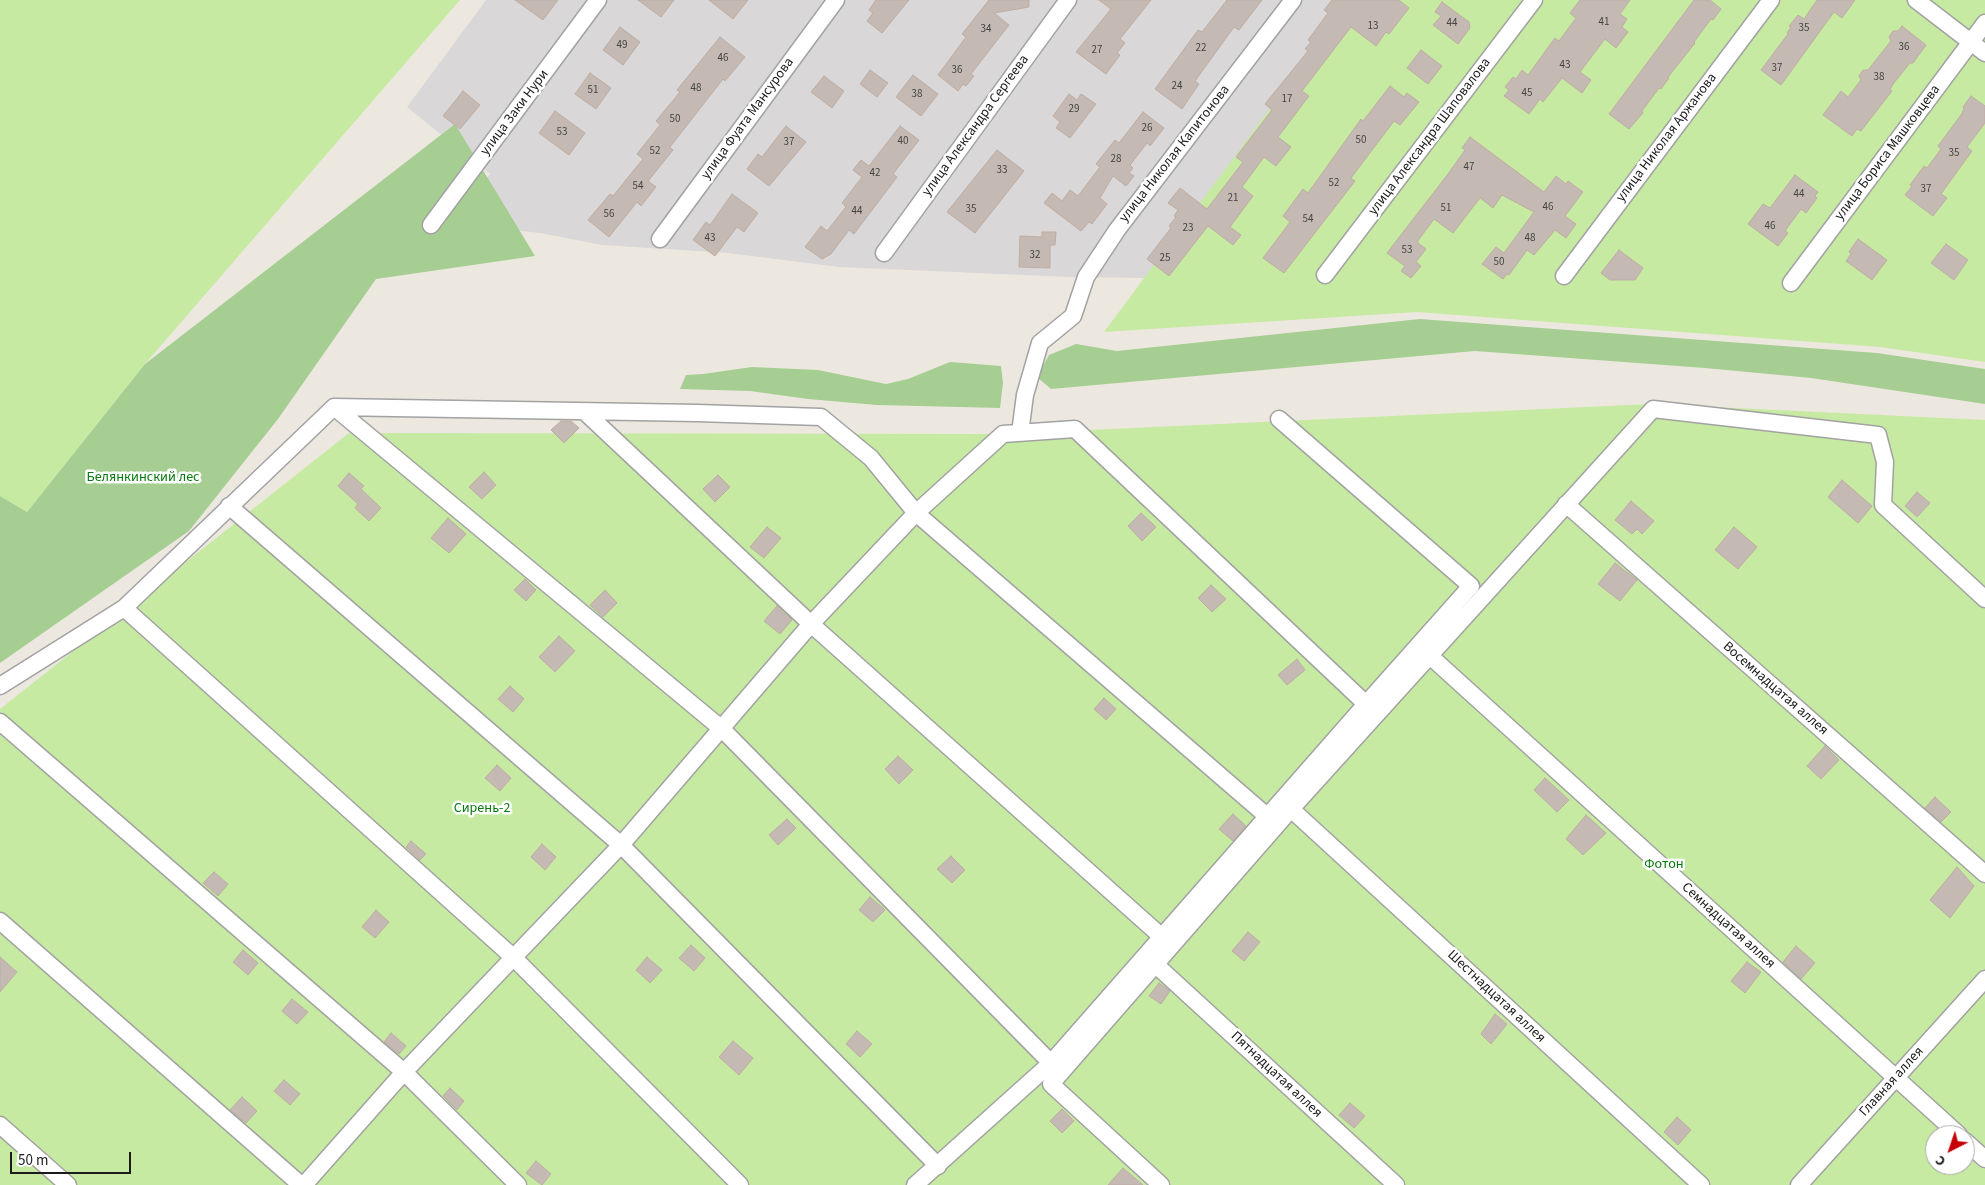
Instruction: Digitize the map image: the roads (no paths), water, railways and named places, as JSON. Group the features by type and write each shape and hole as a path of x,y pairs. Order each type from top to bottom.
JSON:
{"street":[{"name":"улица Заки Нури","path":"431,225 598,0"},
{"name":"улица Фуата Мансурова","path":"660,239 836,0"},
{"name":"улица Александра Сергеева","path":"884,253 1068,0"},
{"name":"улица Николая Капитонова","path":"1020,433 1025,395 1040,343 1073,316 1086,277 1116,230 1293,0"},
{"name":"улица Александра Шаповалова","path":"1325,275 1534,0"},
{"name":"улица Николая Аржанова","path":"1564,276 1771,0"},
{"path":"1916,0 1985,53"},
{"name":"улица Бориса Машковцева","path":"1791,283 1985,23"},
{"path":"334,407 722,729 1051,1063"},
{"path":"0,686 124,608 334,407 821,417 871,458 916,513 1268,817"},
{"path":"1161,1185 1051,1084 1291,809 1653,409 1878,435 1885,462 1882,505 1985,599"},
{"path":"585,412 811,624 1162,937"},
{"path":"915,1185 1051,1063 1471,586 1279,419"},
{"path":"0,921 303,1185 404,1072 621,845 811,624 916,513 1003,434 1075,429 1366,704"},
{"name":"Восемнадцатая аллея","path":"1566,504 1985,874"},
{"path":"229,506 621,845 938,1166"},
{"path":"124,608 513,957 740,1185"},
{"name":"Семнадцатая аллея","path":"1430,656 1948,1125"},
{"path":"0,722 404,1072 518,1185"},
{"name":"Шестнадцатая аллея","path":"1291,809 1701,1185"},
{"name":"Пятнадцатая аллея","path":"1156,965 1396,1185"},
{"name":"Главная аллея","path":"1799,1185 1985,979"},
{"path":"0,1125 68,1185"},
{"path":"1975,1150 1985,1159"}],"park label":[{"name":"Белянкинский лес","path":"143,478"},
{"name":"Сирень-2","path":"482,809"},
{"name":"Фотон","path":"1664,865"}]}
